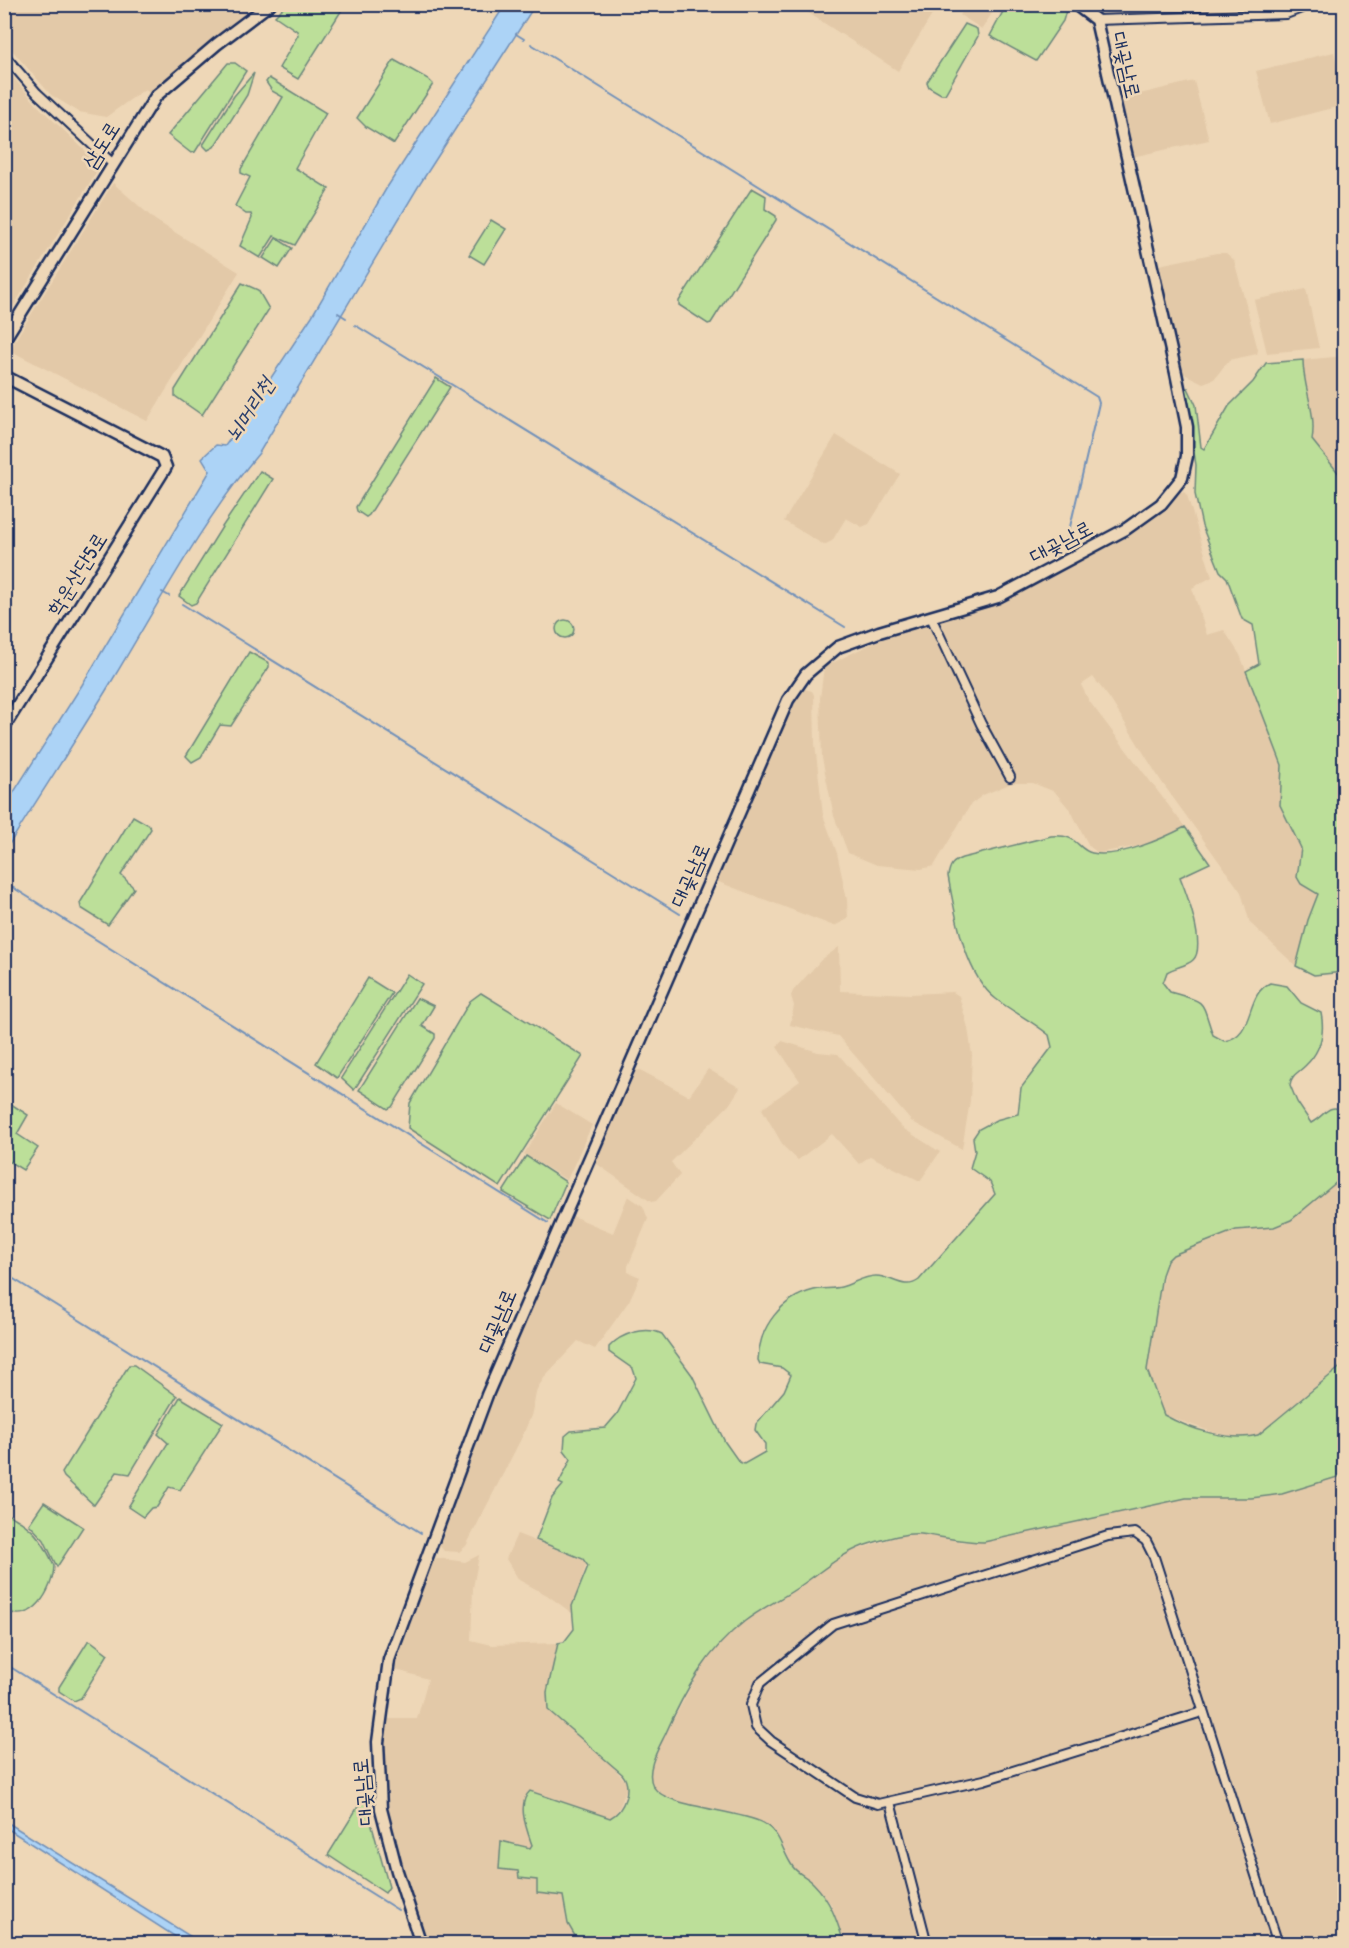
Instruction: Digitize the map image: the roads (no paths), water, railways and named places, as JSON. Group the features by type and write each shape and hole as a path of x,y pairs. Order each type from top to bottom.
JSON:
{"street":[{"name":"삼도로","path":"4,340 156,96 217,44 270,4"},
{"name":"대곶남로","path":"422,1944 397,1871 381,1809 378,1773 382,1701 393,1645 487,1395 788,700 806,674 838,647 998,597 1126,529 1161,504 1174,490 1185,468 1187,427 1095,20 1076,4"},
{"name":"대곶남로","path":"1095,20 1286,14 1312,4"},
{"path":"4,55 37,93 114,164"},
{"name":"학운산단5로","path":"4,376 162,458 166,470 4,727"},
{"path":"931,617 981,724 1010,777"},
{"path":"1202,1712 984,1780 890,1802 870,1803 861,1800 761,1732 751,1713 753,1698 760,1683 818,1634 840,1621 1108,1536 1135,1533 1150,1547 1278,1944"},
{"path":"890,1802 927,1944"}],"water":[{"path":"505,5 535,5 418,187 259,453 219,505 201,533 5,851 5,806 82,685 210,471 202,458 216,445 225,446 233,435 312,316 386,189"},
{"path":"5,1821 201,1943 185,1943 5,1827"}],"waterway":[{"path":"516,34 524,39"},
{"path":"531,44 1097,397 1099,403 1066,544 1069,553"},
{"path":"338,313 346,318"},
{"path":"355,325 845,627"},
{"path":"162,592 169,596"},
{"path":"182,604 680,914"},
{"path":"9,885 548,1223"},
{"path":"4,1273 421,1533"},
{"path":"4,1663 398,1910"}],"water label":[{"name":"뇌머리천","path":"249,409"}]}
